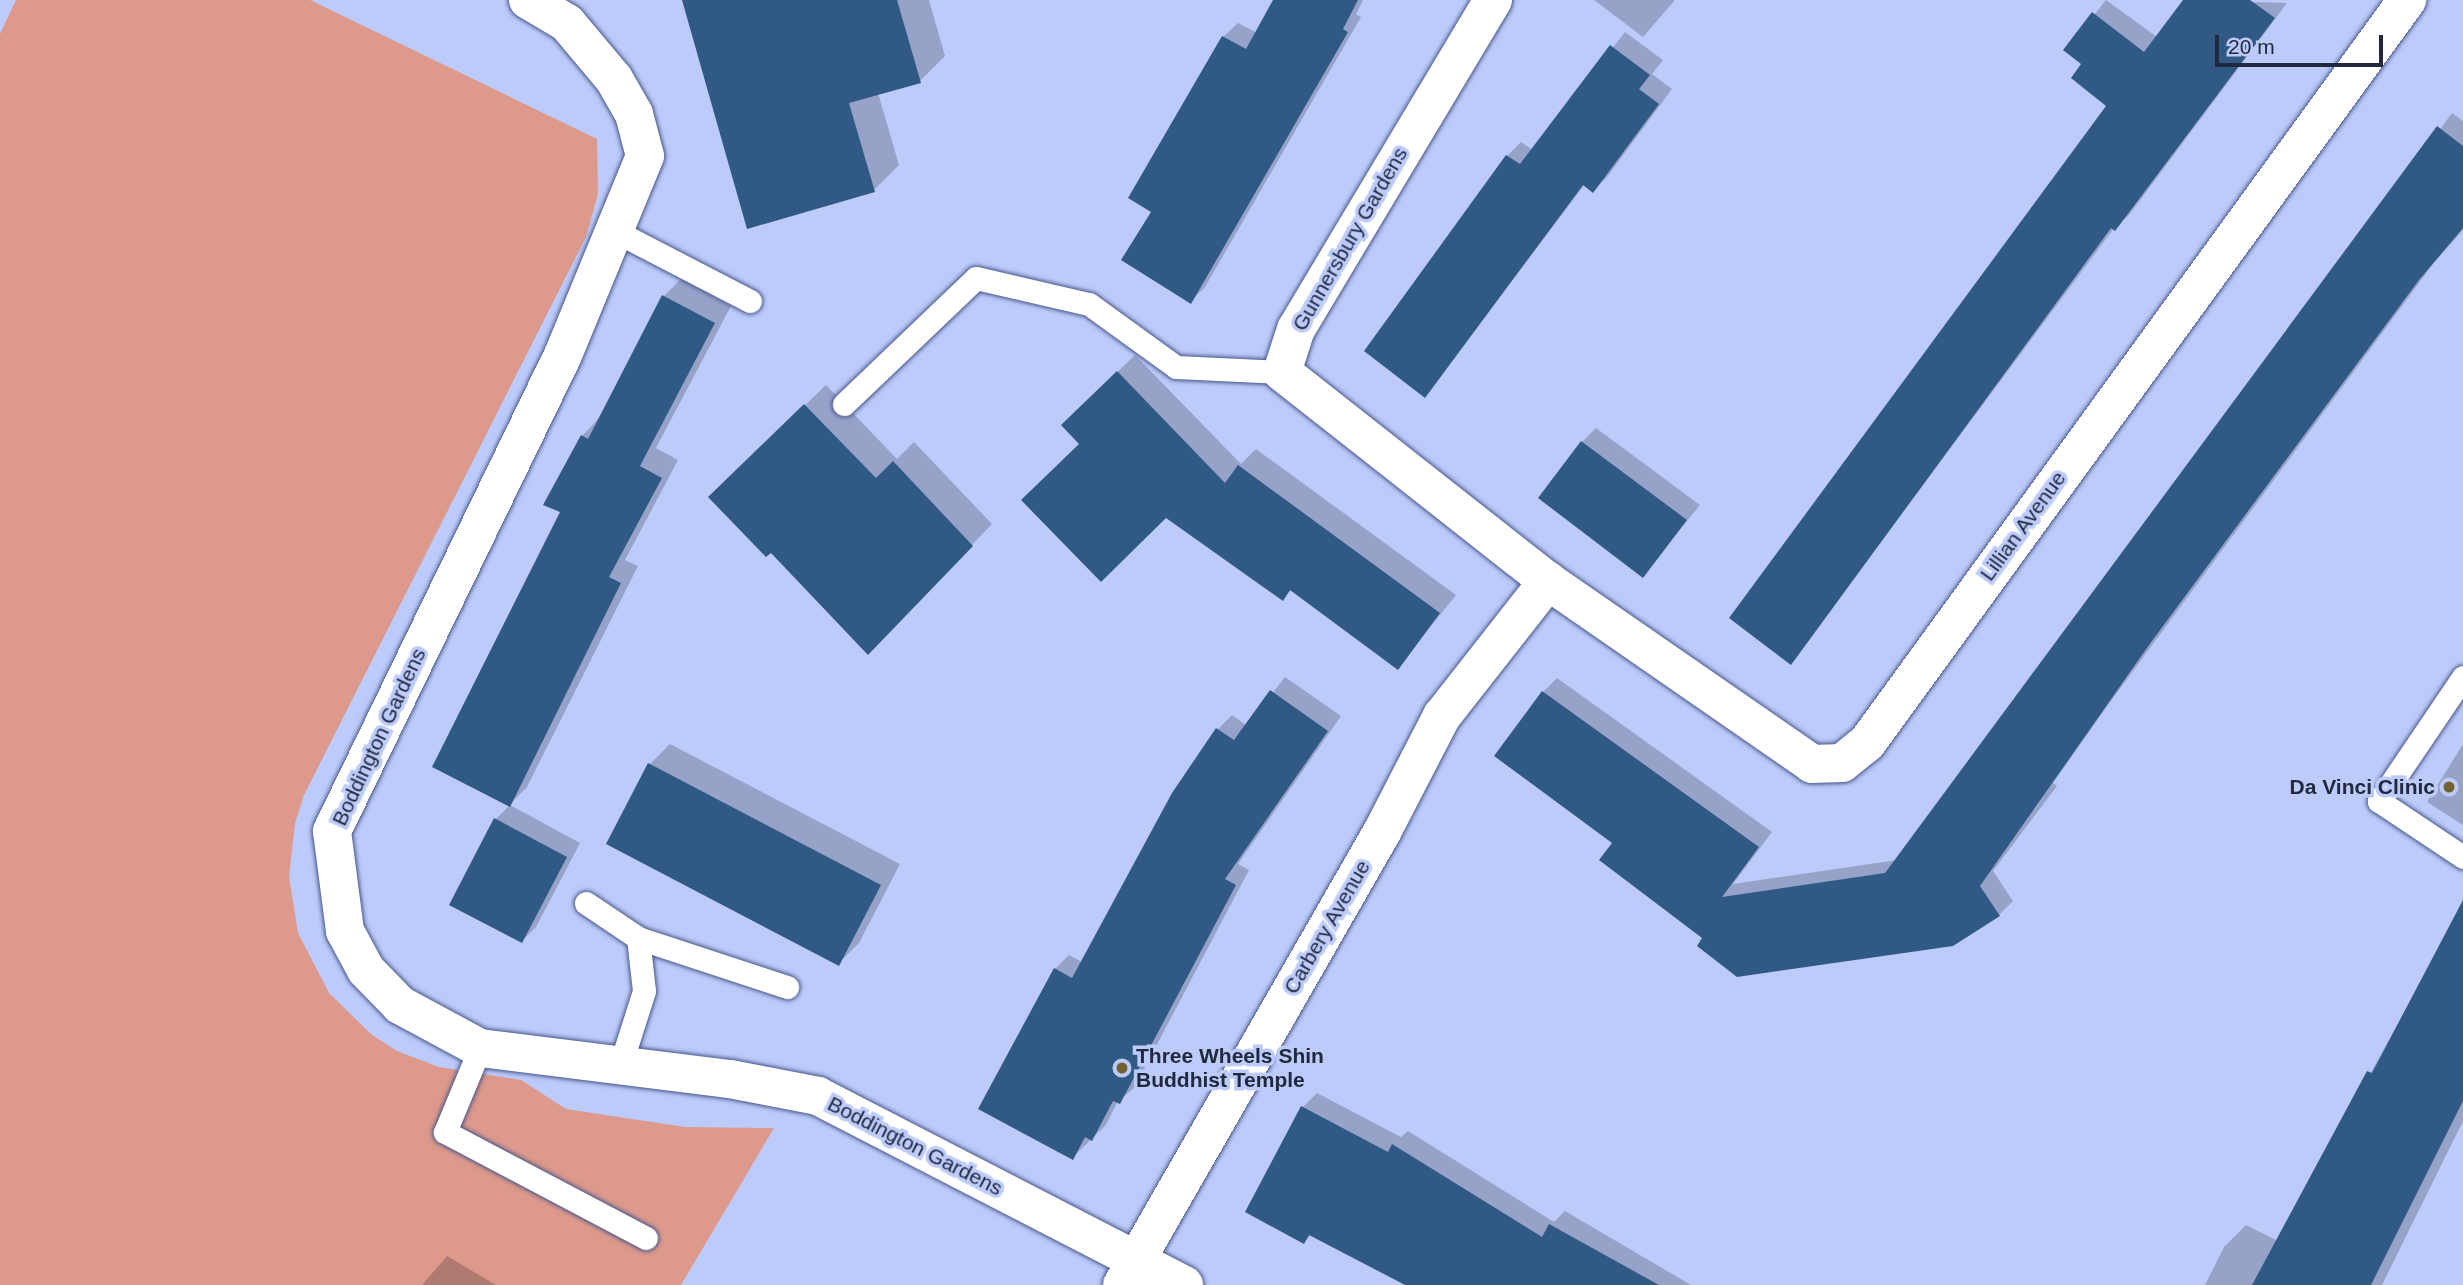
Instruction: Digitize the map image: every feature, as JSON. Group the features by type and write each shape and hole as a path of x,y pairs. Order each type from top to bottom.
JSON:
{"street":[{"name":"Boddington Gardens","path":"528,0 573,12 634,114 645,156 562,357 332,831 345,931 366,970 401,1005 480,1048 730,1079 818,1096 1129,1273 1184,1285"},
{"name":"Gunnersbury Gardens","path":"1282,372 1296,329 1493,0"},
{"name":"Lillian Avenue","path":"1548,581 1812,764 1842,763 1867,743 2407,0"},
{"path":"1282,372 1548,581"},
{"name":"Carbery Avenue","path":"1129,1273 1382,832 1442,716 1548,581"}],"lane":[{"path":"615,232 750,301"},
{"path":"844,404 976,278 1089,304 1176,367 1282,372"},
{"path":"2463,677 2379,801 2463,857"},
{"path":"586,904 638,937 787,987"},
{"path":"620,1066 644,991 638,937"},
{"path":"480,1048 445,1132 646,1238"}],"shaded area":[{"path":"16,0 310,0 597,139 598,194 586,237 304,795 295,823 289,876 298,933 329,993 372,1035 397,1051 439,1067 521,1080 566,1109 685,1127 774,1128 681,1285 0,1285 0,34"}],"building":[{"path":"682,0 897,0 921,83 849,103 875,192 747,229"},
{"path":"1273,0 1358,0 1343,29 1348,32 1191,304 1121,260 1151,212 1128,198 1222,36 1246,49"},
{"path":"2183,0 2250,0 2275,18 2115,231 2111,228 1791,665 1729,618 2106,106 2071,78 2081,64 2063,50 2092,12 2144,52"},
{"path":"1610,45 1650,75 1639,89 1659,104 1593,193 1583,185 1425,398 1364,351 1506,155 1520,164"},
{"path":"2437,126 2463,146 2463,228 2419,280 2149,645 1980,886 2000,916 1953,946 1737,977 1697,946 1702,938 1599,860 1612,843 1494,756 1542,691 1759,847 1722,897 1885,873"},
{"path":"662,295 715,323 640,466 662,478 609,577 621,583 510,807 432,767 560,512 543,505 581,435 588,439"},
{"path":"1117,371 1225,483 1238,465 1440,613 1398,670 1290,590 1283,601 1166,518 1101,582 1021,500 1079,444 1061,425"},
{"path":"804,404 876,478 893,461 973,546 868,655 771,553 766,557 708,497"},
{"path":"1581,441 1687,520 1643,578 1538,498"},
{"path":"1270,690 1328,731 1225,879 1236,885 1120,1104 1113,1101 1092,1141 1085,1137 1073,1160 978,1109 1054,968 1072,978 1172,793 1216,728 1234,740"},
{"path":"648,763 881,885 839,966 606,844"},
{"path":"494,818 567,857 522,943 449,905"},
{"path":"2463,900 2463,1101 2371,1285 2252,1285 2367,1071 2372,1073"},
{"path":"1301,1106 1388,1152 1392,1144 1542,1237 1549,1224 1659,1285 1405,1285 1309,1235 1304,1244 1245,1212"}],"place":[{"name":"Da Vinci Clinic","path":"2449,787"},
{"name":"Three Wheels Shin Buddhist Temple","path":"1122,1068"}]}
